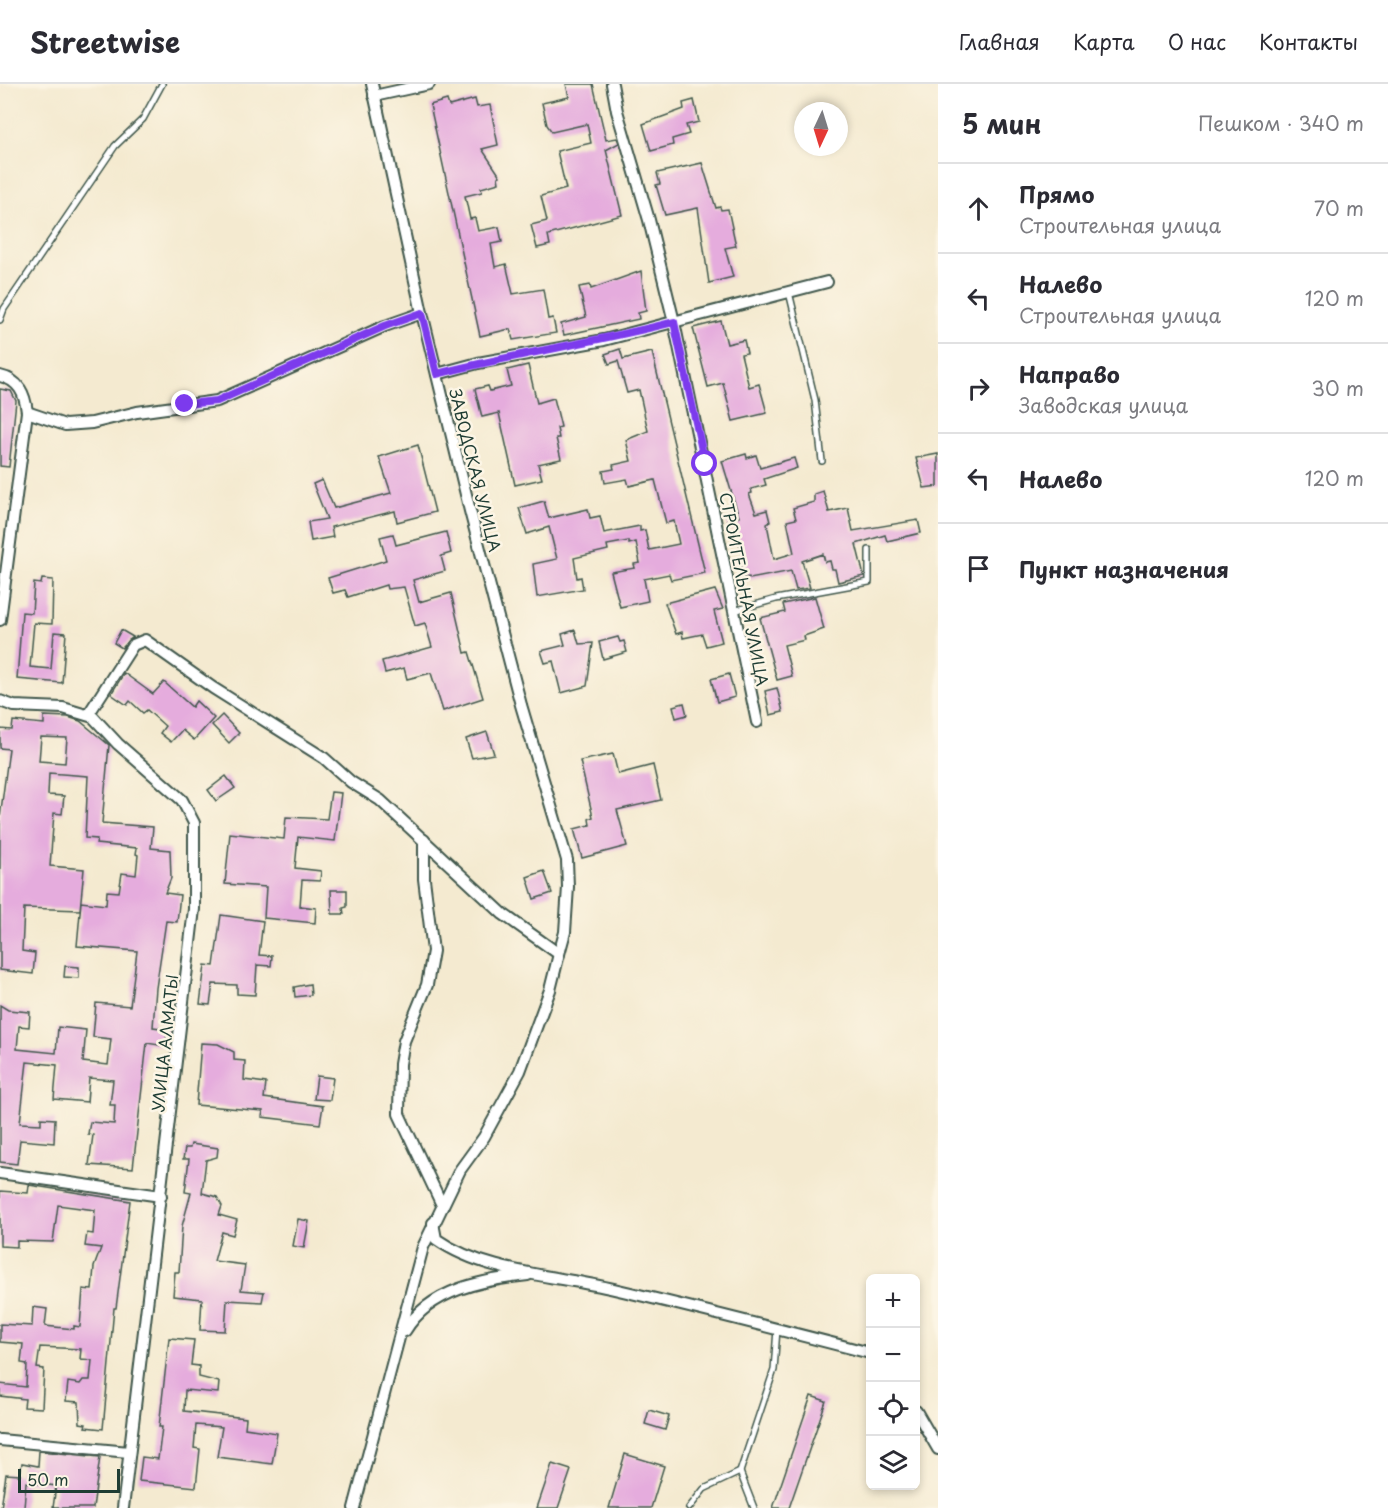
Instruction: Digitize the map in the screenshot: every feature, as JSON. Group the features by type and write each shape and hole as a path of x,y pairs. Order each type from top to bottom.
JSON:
{"street":[{"name":"ЗАВОДСКАЯ УЛИЦА","path":"354,1508 423,1247 460,1170 484,1137 520,1071 550,990 565,933 567,860 521,705 437,374 372,84"},
{"path":"374,96 429,84"},
{"name":"СТРОИТЕЛЬНАЯ УЛИЦА","path":"612,84 674,322 711,496 732,611 757,722"},
{"path":"437,374 478,363 604,340 827,282"},
{"path":"27,412 65,425 92,423 137,412 217,401 385,326 422,313"},
{"path":"0,376 7,377 21,388 27,412 0,620"},
{"path":"88,715 134,645 145,640 213,688 324,758 351,782 380,800 503,914 559,954"},
{"name":"УЛИЦА АЛМАТЫ","path":"0,701 14,706 63,708 93,717 118,744 182,800 194,823 194,909 123,1508"},
{"path":"424,840 424,879 433,951 427,985 404,1041 400,1064 399,1114 442,1205"},
{"path":"0,1173 161,1196"},
{"path":"433,1223 436,1239 453,1251 495,1265 612,1288 866,1352"},
{"path":"399,1341 414,1316 436,1300 477,1284 540,1274"},
{"path":"920,1419 938,1449"},
{"path":"0,1440 129,1452"}],"lane":[{"path":"155,84 158,92"},
{"path":"0,320 4,309 115,146 143,119 162,84"},
{"path":"789,292 815,400 822,461"},
{"path":"732,611 776,599 869,582 868,550"},
{"path":"754,1508 741,1472 774,1370 777,1329"},
{"path":"689,1508 704,1488 741,1472"}],"building":[{"path":"566,84 593,84 606,140 617,138 619,143 606,150 622,215 548,235 550,245 537,248 531,225 547,221 541,196 566,189 557,151 591,143 587,124 552,132 547,125 542,103 569,97"},
{"path":"475,99 477,107 490,105 498,145 482,149 500,176 498,177 499,183 481,188 482,192 465,196 470,219 475,218 478,231 499,227 502,242 491,244 495,267 506,264 513,294 543,289 548,319 553,318 556,333 513,340 510,329 480,336 430,105 447,100 449,106"},
{"path":"694,100 699,122 686,125 689,134 672,139 673,145 651,151 643,124 684,109 683,103"},
{"path":"702,163 716,208 728,209 736,246 725,248 733,277 709,283 698,208 665,215 656,185 660,184 657,173"},
{"path":"641,271 646,311 638,313 639,319 564,335 561,324 586,317 579,287 590,285 591,289"},
{"path":"721,321 727,344 744,340 747,353 741,354 749,387 759,384 767,413 733,421 723,383 708,387 693,328"},
{"path":"620,349 623,359 652,352 705,573 671,580 669,574 644,579 648,601 620,607 611,572 635,568 634,564 640,563 636,542 629,544 629,541 607,545 608,550 574,558 577,578 581,577 583,589 537,597 533,564 557,559 549,527 527,534 519,508 544,501 549,518 588,509 590,518 600,516 604,533 640,526 640,531 645,530 649,550 679,544 674,521 666,523 655,480 629,486 627,479 605,483 603,471 614,469 613,465 631,461 626,440 648,431 639,390 627,393 618,361 609,364 605,354"},
{"path":"528,365 537,403 554,398 561,427 557,428 559,438 556,438 561,459 538,464 542,479 515,485 499,413 482,417 475,389 488,386 490,391 511,386 507,370"},
{"path":"0,389 11,391 16,401 9,467 0,466"},
{"path":"418,445 435,512 397,522 395,511 331,527 333,537 311,541 308,522 327,519 313,484 322,480 334,508 391,493 379,457"},
{"path":"746,454 747,458 756,455 760,468 794,458 797,468 764,479 766,485 751,489 752,493 749,494 756,513 767,510 770,522 767,524 774,559 794,553 787,521 796,519 793,508 814,502 814,494 823,491 829,512 848,508 853,531 918,520 921,533 887,541 885,535 856,544 864,576 838,582 835,569 832,569 830,561 825,562 823,554 802,561 810,588 796,590 791,571 750,579 749,577 743,578 739,558 743,557 736,529 729,531 727,520 739,517 722,461"},
{"path":"938,454 938,486 924,488 916,458"},
{"path":"446,532 451,553 441,556 445,571 413,580 419,602 451,593 465,653 469,652 483,698 443,711 431,673 407,679 404,668 385,673 382,661 432,647 425,623 415,626 404,587 387,589 386,585 348,597 345,590 333,593 328,578 386,560 380,537 393,534 396,545"},
{"path":"42,579 53,580 52,624 34,623 30,667 51,669 54,632 66,633 62,683 17,679 22,612 32,613 34,583 41,584"},
{"path":"715,590 723,609 714,611 722,642 706,646 702,634 683,638 682,632 676,634 665,603"},
{"path":"815,597 824,629 804,636 805,640 784,645 792,676 777,680 760,618 785,612 783,604"},
{"path":"121,630 133,637 122,648 114,643"},
{"path":"575,630 579,644 593,643 587,686 561,693 553,661 545,663 541,651 565,645 562,634"},
{"path":"618,637 620,642 624,641 627,652 603,659 599,642"},
{"path":"124,673 153,694 164,682 192,707 196,701 214,718 194,740 182,730 171,742 160,733 165,726 147,710 143,713 130,701 127,705 111,694"},
{"path":"729,674 735,697 717,702 711,679"},
{"path":"777,688 783,712 770,715 765,691"},
{"path":"684,703 687,715 676,718 673,706"},
{"path":"222,715 239,733 229,743 212,725"},
{"path":"44,716 68,717 80,721 109,745 102,823 153,827 151,848 170,850 171,878 165,893 180,895 177,922 166,921 156,988 153,1027 168,1029 165,1046 147,1043 133,1168 89,1165 93,1135 88,1134 90,1122 114,1124 115,1105 110,1105 113,1080 89,1078 87,1102 54,1099 57,1065 27,1062 20,1123 41,1124 41,1118 55,1119 54,1143 20,1140 17,1164 0,1162 0,1005 8,1010 30,1012 29,1027 19,1026 17,1049 56,1053 58,1027 86,1030 83,1062 108,1065 111,1039 93,1037 96,1003 130,1006 137,951 77,946 81,902 106,905 107,891 119,892 122,873 136,875 137,848 96,844 97,839 85,838 88,776 49,773 48,795 64,796 62,814 54,813 50,866 84,869 80,910 24,908 22,951 35,953 33,974 0,970 0,818 9,749 0,748 0,729 12,730 13,721 44,724","holes":["41,737 67,738 65,763 39,761"]},
{"path":"487,732 494,754 472,758 466,739"},
{"path":"613,754 618,774 653,765 661,800 617,810 627,846 582,858 574,829 590,825 589,819 593,817 580,761"},
{"path":"226,776 235,788 216,801 208,790"},
{"path":"331,792 341,793 335,841 298,837 295,868 321,871 320,881 302,880 300,906 316,908 315,923 264,918 266,887 225,884 230,833 284,839 286,817 327,819"},
{"path":"544,871 552,893 534,899 527,877"},
{"path":"331,890 347,890 347,907 343,908 344,914 332,914"},
{"path":"221,915 263,921 259,955 272,956 271,966 257,965 255,995 237,994 237,985 213,984 210,1005 200,1004 205,965 214,966"},
{"path":"65,966 79,967 79,978 64,977"},
{"path":"310,984 311,995 295,997 294,987"},
{"path":"201,1043 218,1044 234,1052 234,1060 245,1061 244,1080 266,1083 264,1098 323,1106 320,1124 262,1117 263,1111 196,1105"},
{"path":"317,1076 333,1078 330,1100 314,1099"},
{"path":"191,1144 218,1148 217,1157 206,1160 202,1193 217,1197 222,1206 219,1215 237,1220 233,1235 222,1232 214,1261 245,1265 241,1290 264,1292 262,1302 227,1300 225,1331 200,1330 202,1299 173,1296 175,1272 179,1272 182,1226 191,1193 185,1192 189,1159 183,1159 185,1148 190,1148"},
{"path":"29,1185 130,1201 116,1308 114,1308 103,1429 85,1427 86,1424 80,1423 79,1402 66,1401 68,1382 80,1384 83,1380 90,1380 92,1360 80,1359 81,1349 40,1347 37,1368 44,1369 42,1408 24,1407 25,1399 0,1396 0,1384 26,1387 27,1364 21,1363 23,1344 0,1342 0,1324 32,1326 33,1307 47,1309 45,1326 74,1329 74,1326 80,1327 83,1289 92,1290 94,1267 101,1248 85,1246 87,1233 93,1234 95,1210 58,1205 53,1242 17,1241 17,1247 0,1246 0,1191 28,1193"},
{"path":"298,1219 309,1221 304,1248 293,1246"},
{"path":"169,1338 194,1340 191,1365 199,1366 199,1377 219,1382 218,1393 185,1390 184,1411 246,1418 245,1428 277,1433 272,1464 217,1457 222,1427 196,1425 194,1448 200,1449 196,1487 139,1481 142,1457 158,1459 162,1427 159,1427"},
{"path":"811,1396 826,1401 789,1508 773,1508"},
{"path":"649,1410 669,1416 665,1430 645,1424"},
{"path":"39,1451 100,1457 93,1508 53,1508 56,1486 26,1482 24,1508 1,1508 6,1474 20,1475 22,1463 38,1466"},
{"path":"625,1454 664,1466 651,1508 609,1508"},
{"path":"552,1464 571,1470 558,1508 537,1508"}],"route":[{"path":"185,404 217,401 324,352 422,313 437,374 478,363 604,340 674,322 705,464"}]}
